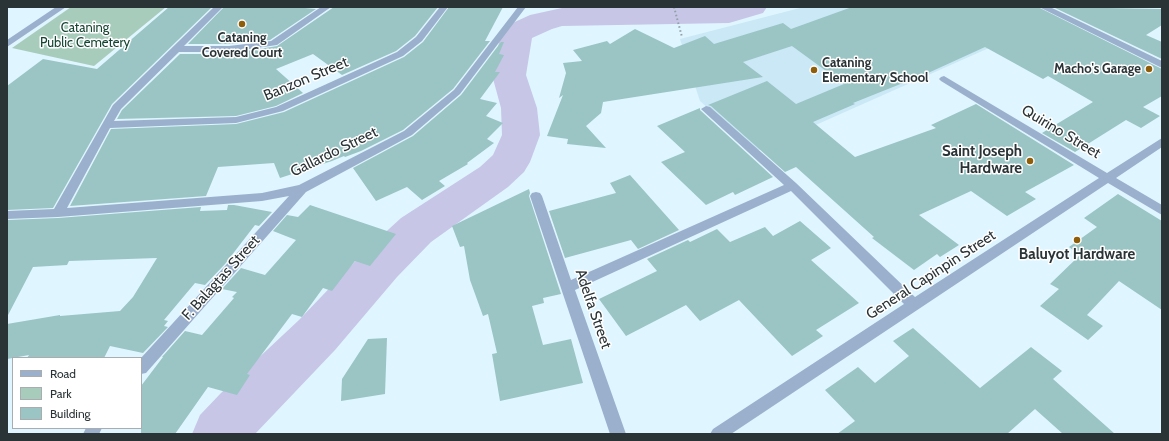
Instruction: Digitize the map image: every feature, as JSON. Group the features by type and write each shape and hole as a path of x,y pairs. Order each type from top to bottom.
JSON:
{"street":[{"path":"7,44 62,7"},
{"path":"58,213 117,107 219,7"},
{"path":"176,49 229,49 274,43 327,7"},
{"name":"Banzon Street","path":"107,125 236,120 279,109 400,54 418,39 444,7"},
{"name":"Gallardo Street","path":"7,215 58,213 262,197 302,189 408,133 457,92 522,7"},
{"path":"1043,7 1162,64"},
{"name":"Quirino Street","path":"944,79 1162,211"},
{"path":"706,109 792,186 914,306"},
{"name":"General Capinpin Street","path":"718,434 1162,142"},
{"path":"568,288 792,186"},
{"name":"F. Balagtas Street","path":"142,367 302,189"},
{"name":"Adelfa Street","path":"536,196 618,434"}],"path":[{"path":"674,7 682,37"}],"shaded area":[{"name":"Cataning Elementary School","path":"804,7 964,7 1016,36 757,151 700,101 680,39"}],"green space":[{"name":"Cataning Public Cemetery","path":"71,7 166,7 94,66 12,48"}],"building":[{"path":"169,7 212,7 112,104 53,208 7,210 7,86 43,59 97,69"},
{"path":"224,7 294,7 316,9 270,40 229,44 188,44"},
{"path":"334,7 438,7 415,36 396,51 342,75 313,54 276,69 303,93 276,106 236,116 117,119 122,110 180,54 229,54 277,46"},
{"path":"449,7 503,7 485,41 490,41 453,89 403,130 361,151 280,178 274,163 218,167 206,196 70,206 111,129 236,124 284,112 404,57 423,42"},
{"path":"852,7 1038,7 1162,69 1162,96 1143,107 1160,116 1141,128 1126,120 1075,152 1042,133 1093,102 1048,76 1043,79 985,47 928,73 853,103 855,104 813,122 855,157 936,128 931,125 976,104 1074,165 1025,192 1036,199 1007,216 971,191 919,215 959,245 940,257 937,254 914,270 872,238 874,237 796,167 785,172 711,106 708,105 767,81 796,104 844,84 792,46 743,62 763,77 603,102 601,113 586,126 606,148 567,144 568,139 547,136 563,95 559,98 566,73 563,63 582,61 573,50 607,41 610,44 635,29 674,48 705,36 714,44 783,23 791,29"},
{"path":"1053,7 1162,9 1162,25 1146,35 1162,42 1162,59"},
{"path":"501,42 504,42 499,54 504,55 495,72 500,72 480,99 497,103 486,116 503,123 487,139 494,143 467,163 468,164 439,181 445,186 422,200 407,187 376,201 353,168 413,136 461,95"},
{"path":"700,108 700,110 773,177 735,195 733,192 706,205 661,162 685,152 657,126"},
{"path":"630,175 679,230 638,249 631,240 565,258 549,211 616,193 610,183"},
{"path":"529,189 529,196 561,294 543,298 544,303 532,306 543,345 571,339 583,383 500,401 492,354 497,353 488,314 483,316 470,280 464,246 460,247 452,226"},
{"path":"1118,194 1162,221 1162,310 1119,281 1087,315 1103,326 1088,340 1040,306 1059,289 1050,284 1080,255 1069,247 1097,227 1084,218"},
{"path":"228,205 234,205 272,212 259,226 255,225 225,264 205,285 195,283 164,320 168,321 164,326 168,327 143,353 110,346 104,357 28,357 29,355 7,359 7,324 60,315 120,311 133,297 157,258 69,261 67,265 33,267 7,317 7,220 58,218 201,207 200,211 227,210"},
{"path":"310,205 396,234 370,266 355,261 332,291 323,288 302,317 292,314 247,374 250,375 237,395 208,387 175,434 141,434 142,385 162,357 185,331 202,335 234,298 232,297 237,292 222,289 241,268 265,275 296,240 273,231 287,215 298,217"},
{"path":"800,221 831,248 811,260 859,303 816,330 823,336 792,356 739,300 700,321 686,305 626,336 599,299 657,271 647,259 688,240 690,242 717,229 730,242 765,227 773,236"},
{"path":"913,328 980,388 1031,347 1062,371 1053,379 1115,434 1063,434 1035,409 1007,434 837,434 855,421 825,390 858,367 875,383 909,356 893,341"},
{"path":"387,338 385,394 341,401 342,379 368,339"}],"waterway":[{"path":"220,434 240,411 317,335 381,264 416,230 494,177 510,162 521,135 519,108 509,75 517,33 541,22 562,17 729,14 752,7"}],"place":[{"name":"Cataning Covered Court","path":"242,24"},
{"name":"Macho's Garage","path":"1149,69"},
{"name":"Cataning Elementary School","path":"814,70"},
{"name":"Saint Joseph Hardware","path":"1030,161"},
{"name":"Baluyot Hardware","path":"1077,240"}]}
